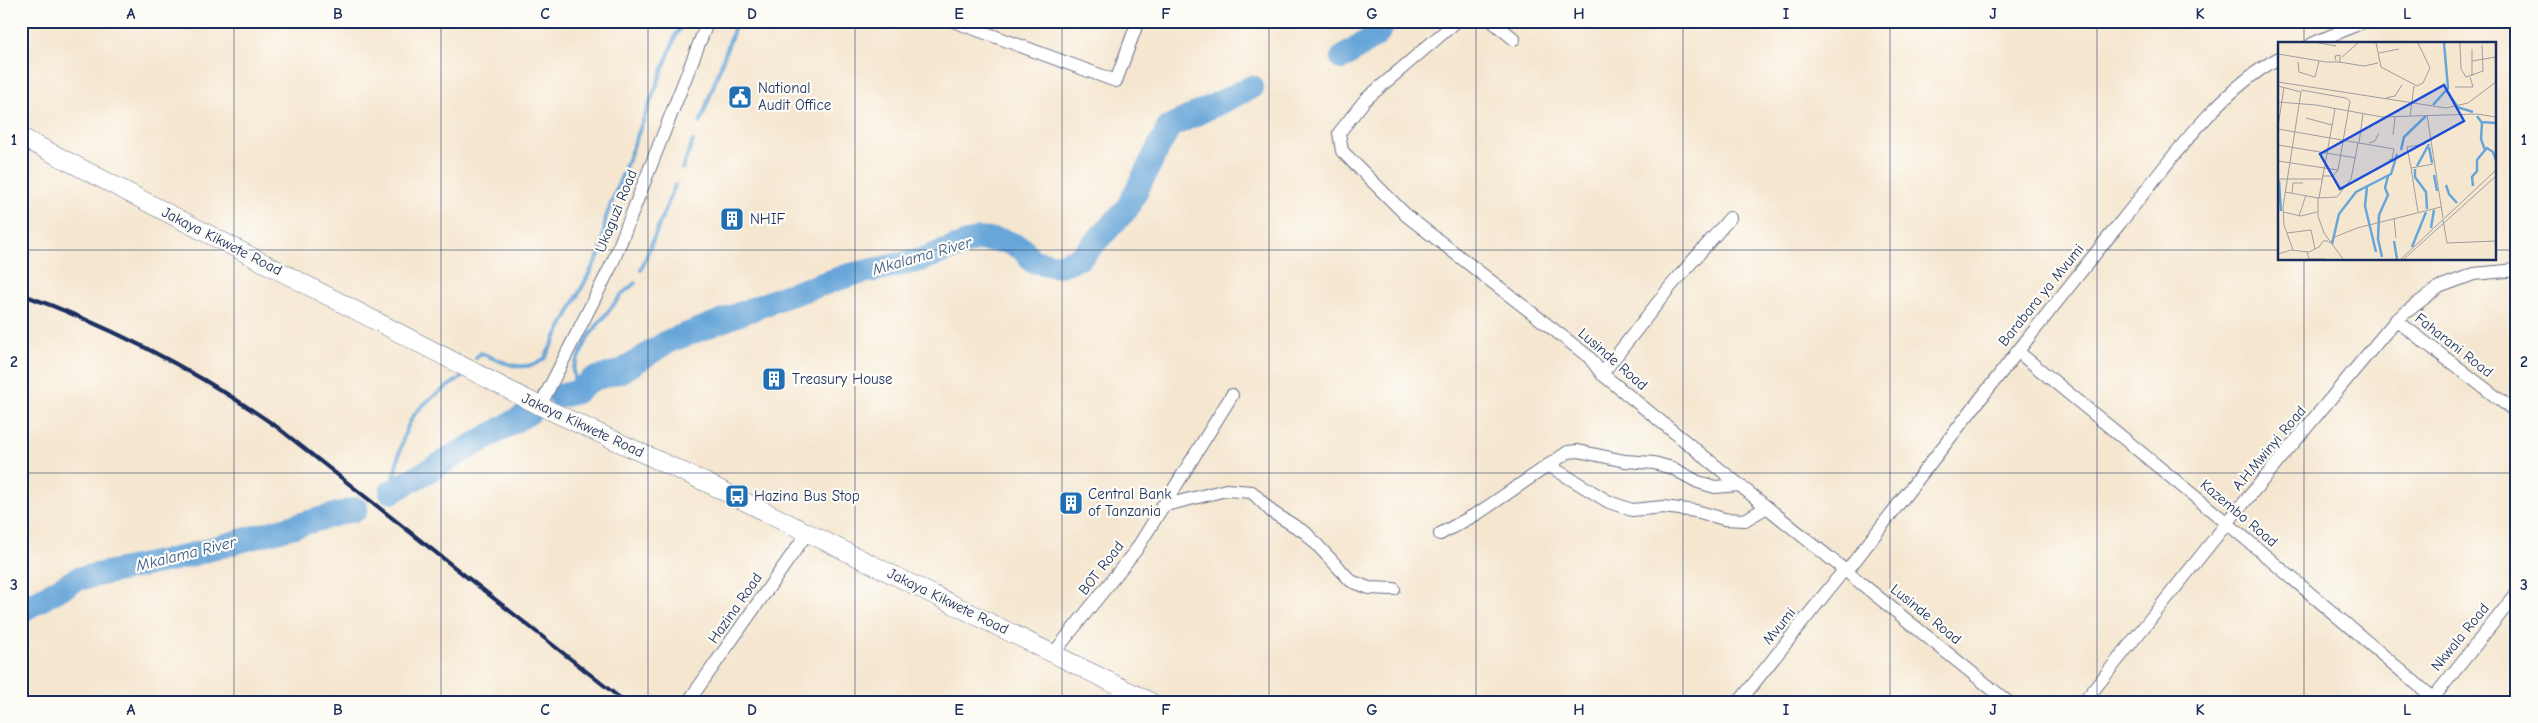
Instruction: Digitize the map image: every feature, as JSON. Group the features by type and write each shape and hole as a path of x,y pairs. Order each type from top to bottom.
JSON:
{"main road":[{"name":"Jakaya Kikwete Road","path":"21,137 540,406 706,482 1151,702"}],"street":[{"name":"Ukaguzi Road","path":"540,406 612,264 708,21"},
{"path":"953,21 1116,81 1138,21"},
{"name":"Lusinde Road","path":"1457,21 1365,100 1339,133 1342,151 1407,216 1589,357 1602,374 2008,702"},
{"path":"1492,21 1514,39"},
{"path":"2317,42 2366,21"},
{"name":"Barabara ya Mvumi","path":"1846,571 2017,351 2195,131 2240,84 2278,59"},
{"path":"1602,374 1670,287 1730,218"},
{"name":"A.H.Mwinyi Road","path":"2084,702 2227,524 2396,320 2439,287 2474,274 2517,270"},
{"name":"Faharani Road","path":"2396,320 2517,413"},
{"name":"Kazembo Road","path":"2017,351 2227,524 2434,700"},
{"name":"BOT Road","path":"1053,654 1136,550 1232,395"},
{"path":"1440,534 1480,512 1568,452 1578,451 1672,468 1698,482 1715,487 1740,485"},
{"path":"1548,465 1609,502 1632,510 1663,507 1696,511 1724,519 1745,520 1767,507"},
{"path":"1162,506 1226,490 1252,492 1272,512 1306,532 1350,581 1369,588 1394,590"},
{"name":"Hazina Road","path":"688,702 808,532"},
{"name":"Mvumi","path":"1738,702 1846,571"},
{"name":"Nkwala Road","path":"2434,700 2517,593"}],"waterway":[{"path":"476,358 481,353 505,363 521,366 529,366 545,358 601,251 606,217 676,35 685,21"},
{"path":"700,123 737,21"},
{"name":"Mkalama River","path":"1342,58 1377,35 1385,21"},
{"name":"Mkalama River","path":"560,396 576,392 593,379 622,371 667,342 786,296 850,275 920,260 978,239 1005,241 1023,249 1032,261 1057,266 1080,258 1127,209 1169,127 1252,87"},
{"path":"682,169 693,141"},
{"path":"641,270 675,185"},
{"path":"576,392 573,369 589,336 622,294 635,283"},
{"path":"391,492 401,445 411,420 427,402 462,377"},
{"name":"Mkalama River","path":"391,492 529,413"},
{"name":"Mkalama River","path":"21,611 77,579 179,558 356,509"}],"railway":[{"path":"21,294 89,321 154,352 216,387 277,427 625,702"}],"place":[{"name":"National Audit Office","path":"740,97"},
{"name":"NHIF","path":"732,219"},
{"name":"Treasury House","path":"774,379"},
{"name":"Hazina Bus Stop","path":"737,496"},
{"name":"Central Bank of Tanzania","path":"1071,503"}]}
